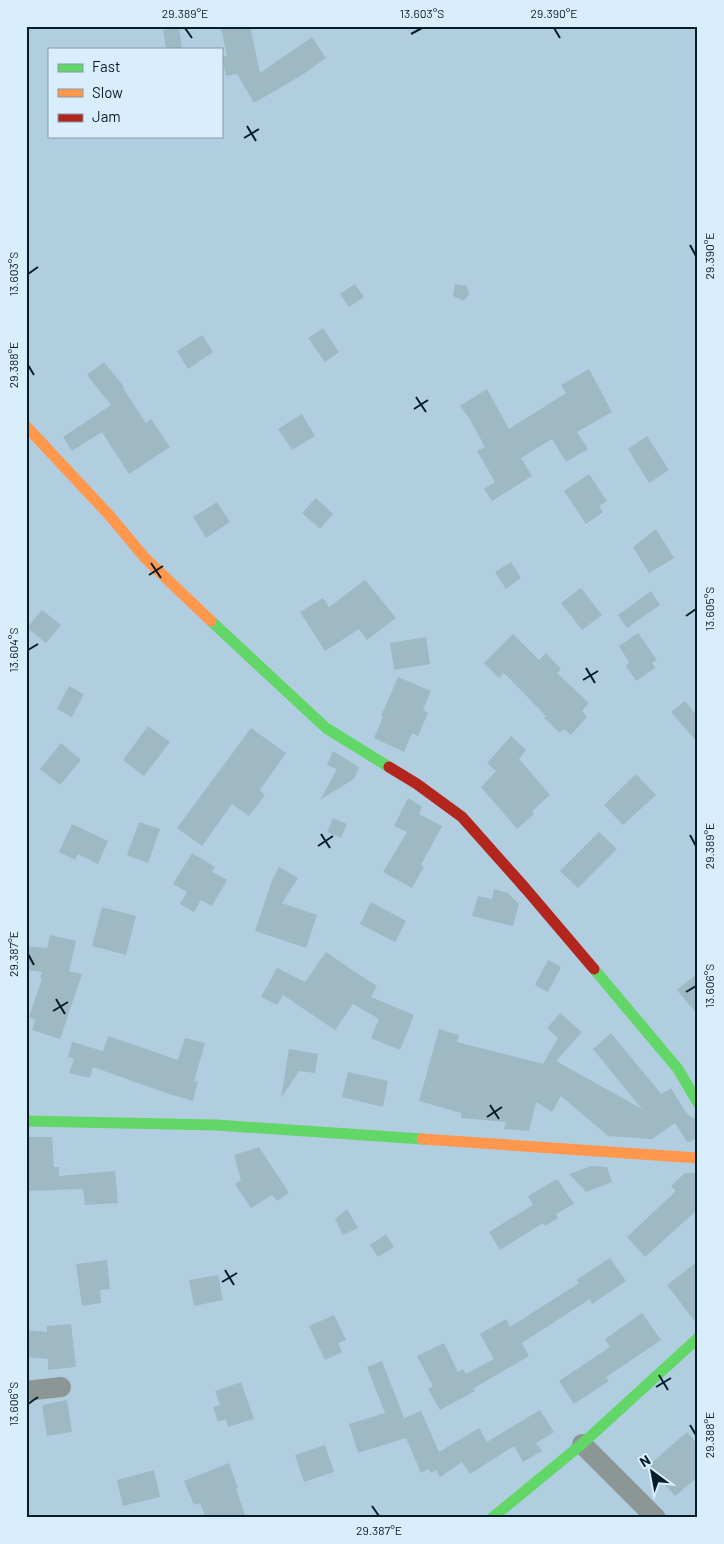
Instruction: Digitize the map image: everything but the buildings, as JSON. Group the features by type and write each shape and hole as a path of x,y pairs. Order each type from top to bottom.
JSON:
{"street":[{"path":"26,426 110,516 144,558 299,704 326,728 416,784 462,817 526,889 678,1069 698,1103"},
{"path":"26,1121 216,1125 698,1158"},
{"path":"492,1518 582,1444 698,1338"},
{"path":"26,1391 61,1387"},
{"path":"582,1444 656,1518"}],"traffic: fast":[{"path":"211,621 326,728 389,767"},
{"path":"594,969 678,1069 698,1103"},
{"path":"26,1121 216,1125 422,1139"},
{"path":"492,1518 582,1444 698,1338"}],"traffic: slow":[{"path":"26,426 110,516 145,558 211,621"},
{"path":"422,1139 698,1158"}],"traffic: jam":[{"path":"389,767 417,784 462,817 594,969"}]}
